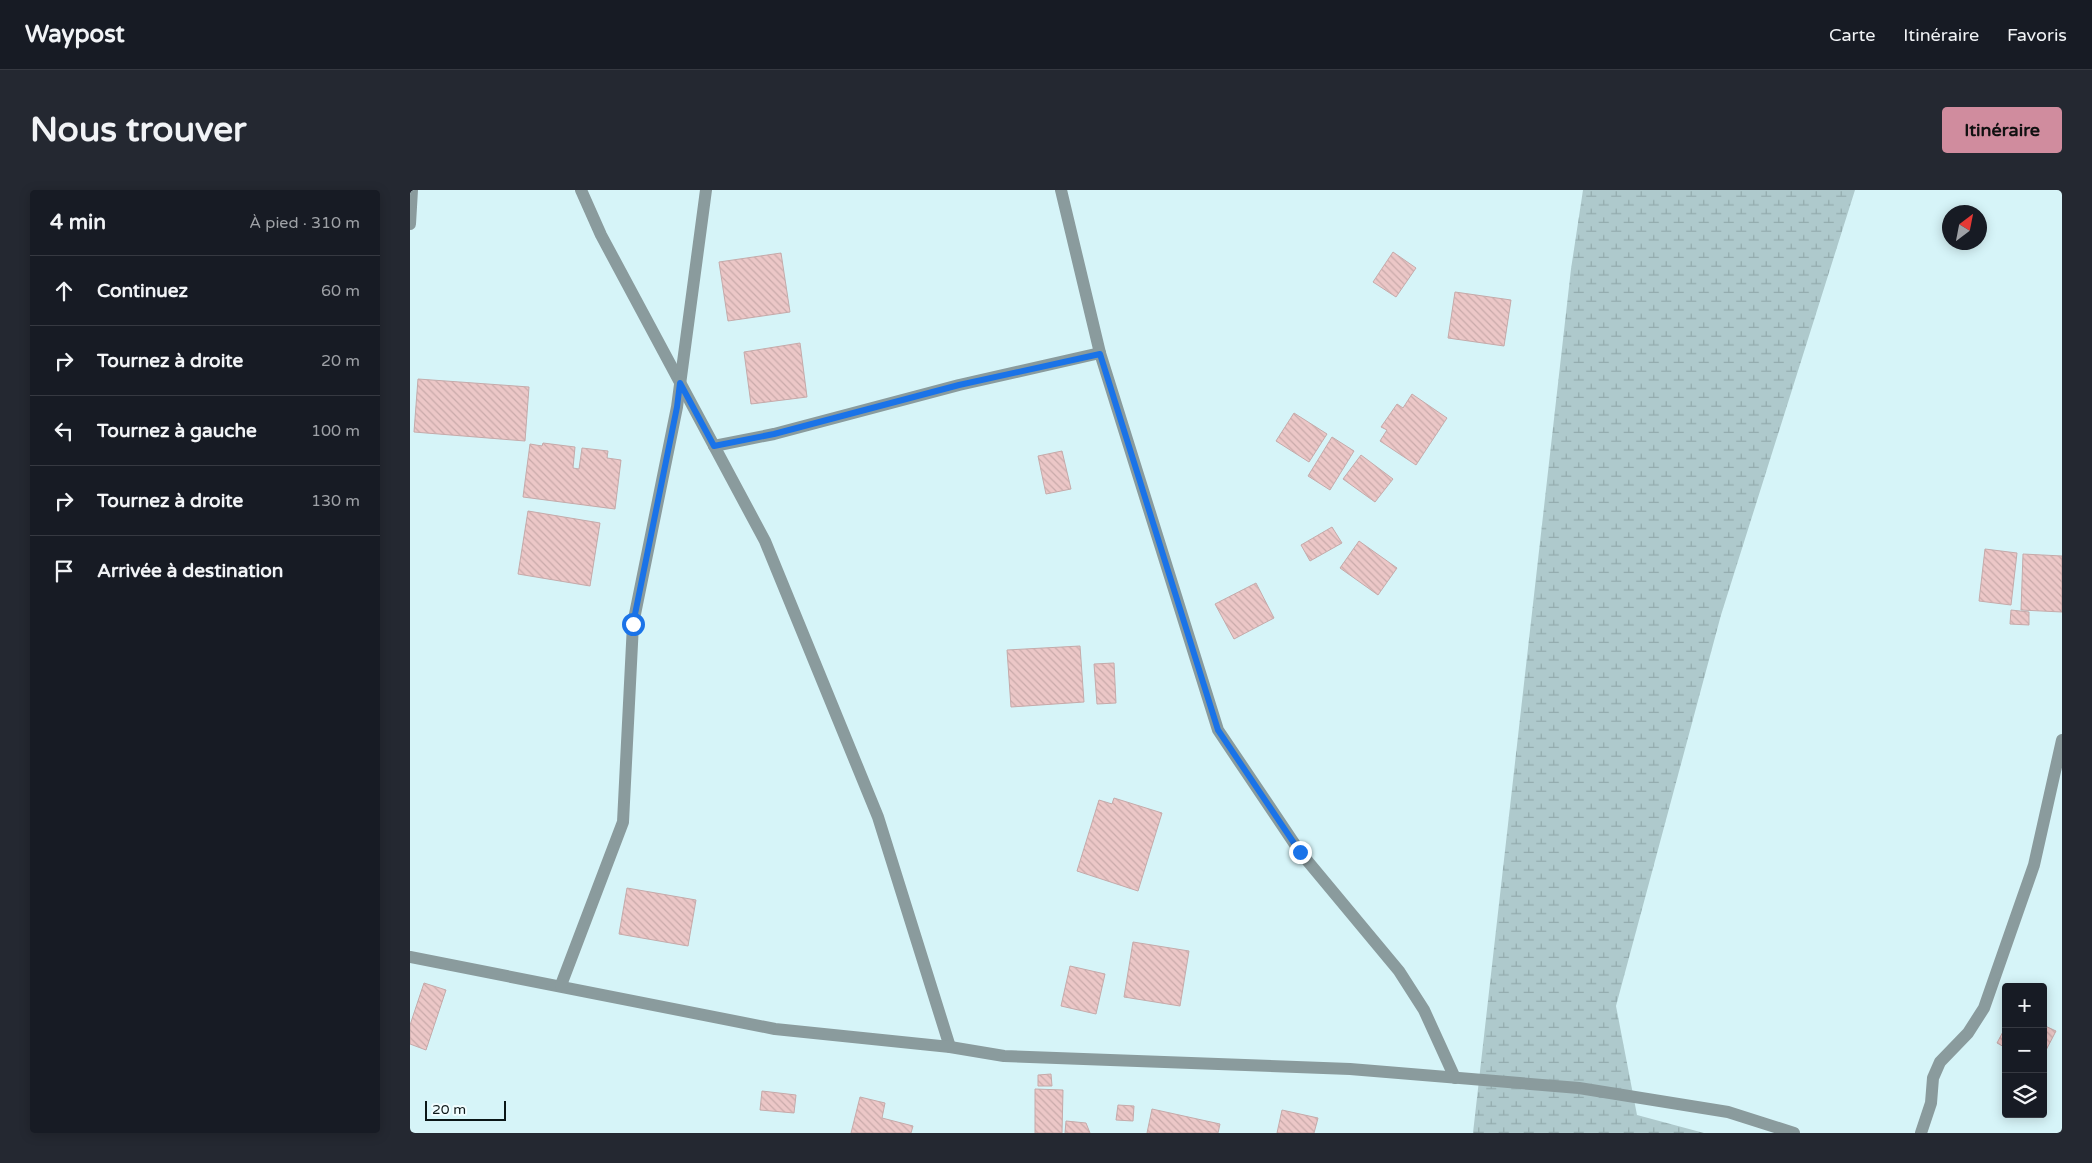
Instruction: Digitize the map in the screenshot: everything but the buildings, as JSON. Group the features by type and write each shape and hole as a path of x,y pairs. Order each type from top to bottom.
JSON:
{"street":[{"path":"410,224 412,190"},
{"path":"581,190 601,236 764,542 878,817 950,1047"},
{"path":"561,985 623,822 633,624 677,407 706,190"},
{"path":"1061,190 1100,354 1218,730 1300,852 1399,971 1424,1010 1455,1078"},
{"path":"714,446 774,434 959,385 1100,354"},
{"path":"1921,1133 1931,1103 1933,1078 1940,1062 1968,1033 1984,1008 2034,865 2062,740"},
{"path":"410,957 561,985 775,1029 950,1047 1004,1056 1350,1069 1579,1088 1728,1112 1794,1133"}],"green space":[{"path":"1583,190 1855,190 1721,615 1616,1006 1637,1115 1704,1133 1473,1133 1571,269"}],"route":[{"path":"633,624 677,407 680,383 714,446 774,434 959,385 1100,354 1218,730 1247,776 1300,852"}]}
